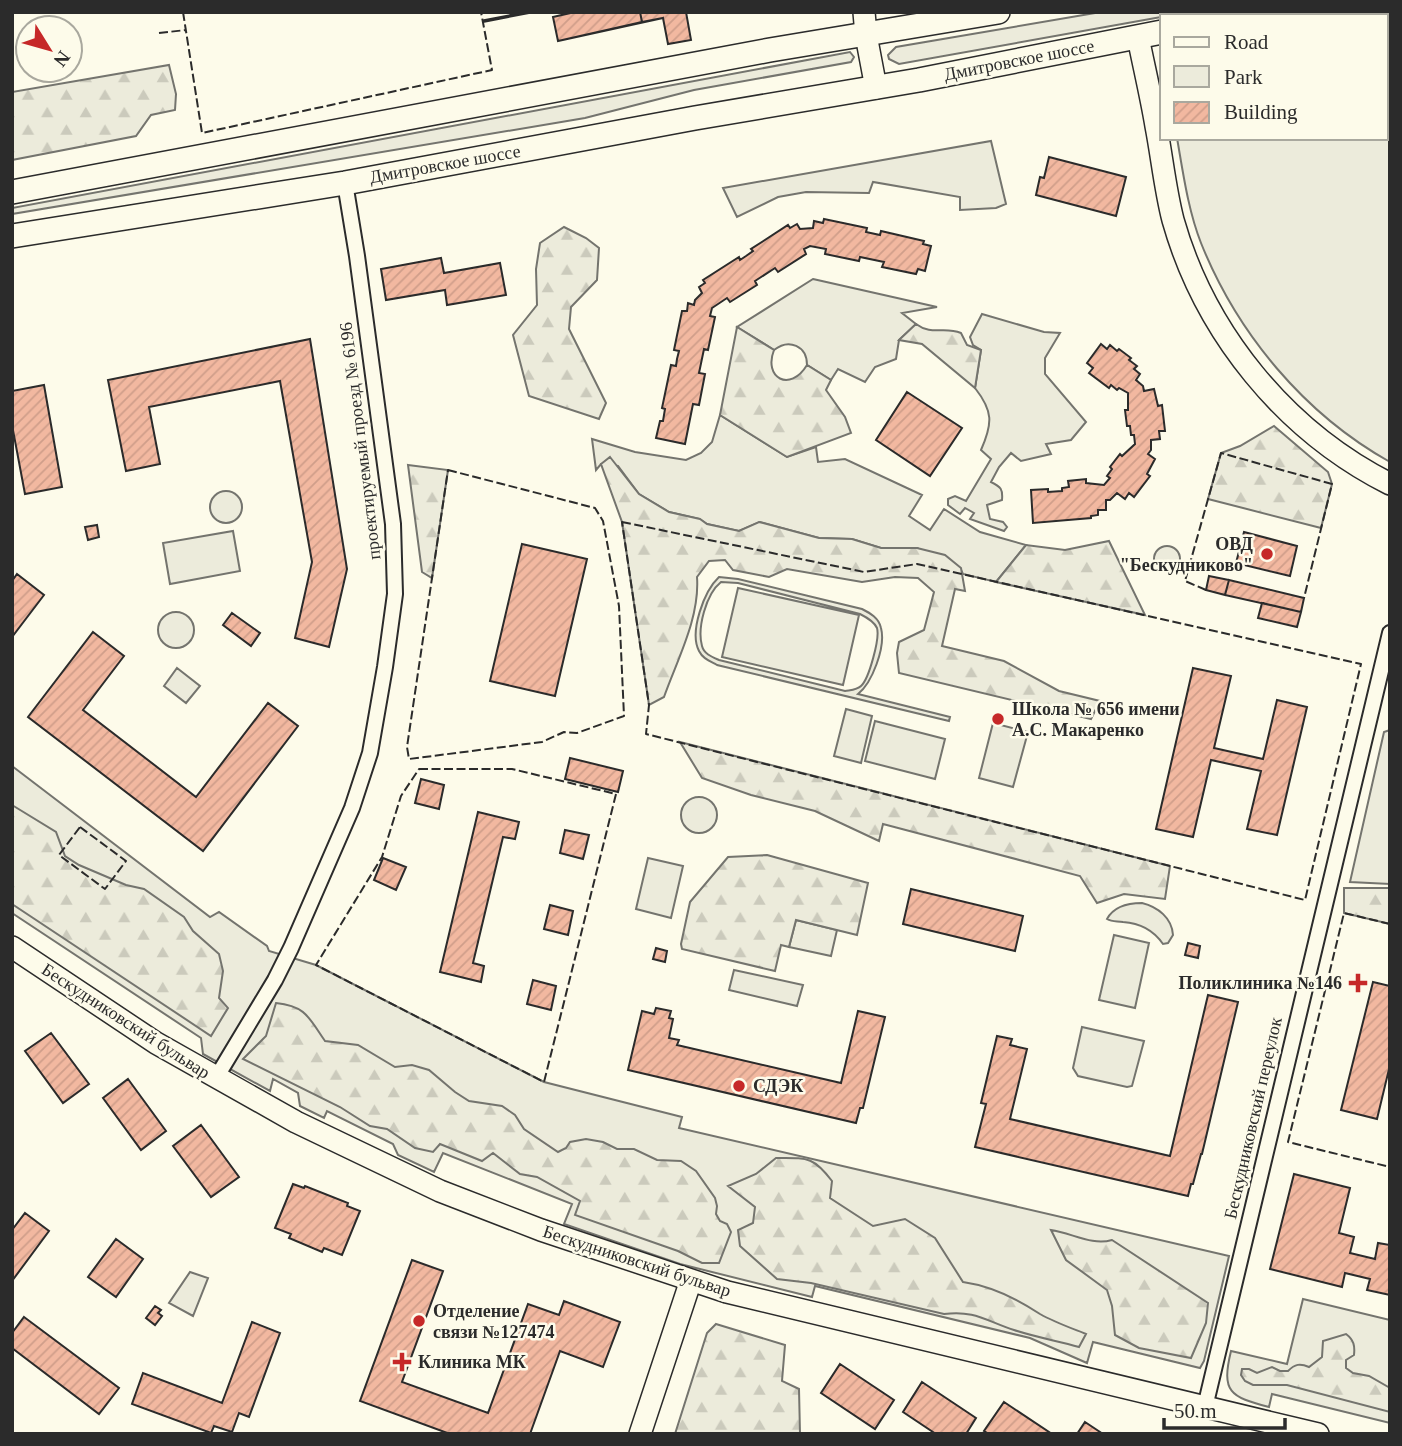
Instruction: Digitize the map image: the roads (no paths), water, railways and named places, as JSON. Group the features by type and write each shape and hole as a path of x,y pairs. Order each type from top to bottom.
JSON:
{"main road":[{"path":"12,192 769,50 865,24 998,12"},
{"name":"Дмитровское шоссе","path":"12,236 345,183 695,118 876,88 1160,32"}],"street":[{"path":"865,24 876,88"},
{"path":"1138,37 1173,219 1192,274 1216,320 1239,356 1288,411 1337,453 1390,484"},
{"name":"проектируемый проезд № 6196","path":"216,1078 275,980 352,808 370,753 385,667 395,594 393,524 358,256 345,183"},
{"name":"Бескудниковский переулок","path":"1205,1407 1390,633"},
{"name":"Бескудниковский бульвар","path":"12,947 93,1002 216,1078 296,1122 440,1191 541,1230 691,1280 782,1305 1318,1434"},
{"path":"640,1434 691,1280"}],"place":[{"name":"ОВД \"Бескудниково\"","path":"1267,554"},
{"name":"Школа № 656 имени А.С. Макаренко","path":"998,719"},
{"name":"Поликлиника №146","path":"1358,983"},
{"name":"СДЭК","path":"739,1086"},
{"name":"Отделение связи №127474","path":"419,1321"},
{"name":"Клиника МК","path":"402,1362"}]}
